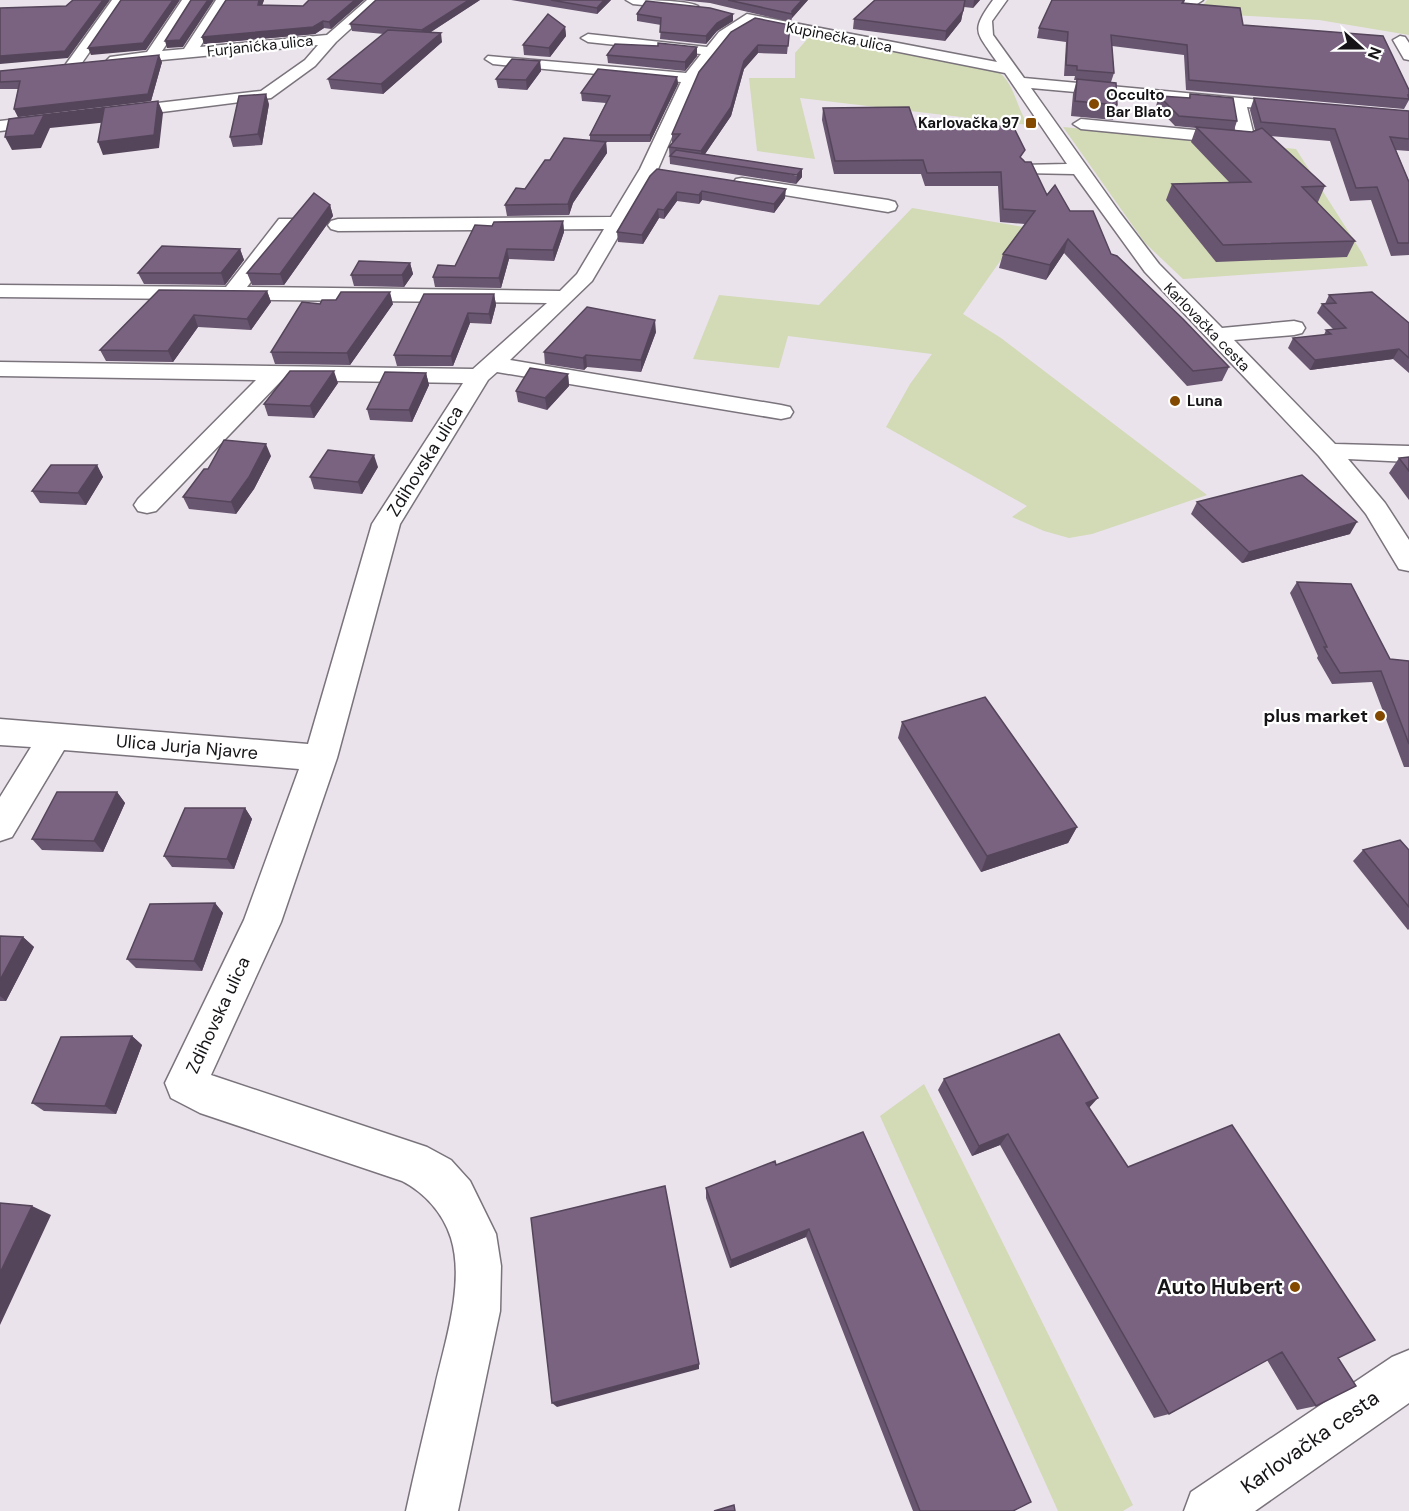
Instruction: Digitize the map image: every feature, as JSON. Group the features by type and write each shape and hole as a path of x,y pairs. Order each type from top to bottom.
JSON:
{"street":[{"name":"Furjanićka ulica","path":"119,0 69,64 331,39"},
{"path":"151,57 189,0"},
{"name":"Furjanićka ulica","path":"189,54 223,0"},
{"path":"104,114 265,95 310,63 331,39 375,0"},
{"path":"633,0 710,9"},
{"name":"Karlovačka cesta","path":"1000,0 985,21 986,35 1079,169 1152,268 1328,451 1376,509 1409,562"},
{"path":"1173,0 1194,2 1196,0"},
{"name":"Kupinečka ulica","path":"742,16 1014,75"},
{"name":"Zdihovska ulica","path":"432,1511 476,1311 478,1266 473,1234 454,1197 435,1175 412,1162 200,1092 186,1083 262,922 320,758 386,525 485,370 585,277 649,169 690,78 710,51 742,16"},
{"path":"588,38 710,51"},
{"path":"1400,40 1409,56"},
{"path":"493,59 690,78"},
{"path":"1014,75 1151,99 1303,104"},
{"path":"1081,124 1246,140 1238,102"},
{"path":"0,126 69,118"},
{"path":"649,169 671,172"},
{"path":"1028,169 1079,169"},
{"path":"729,181 888,206"},
{"path":"232,293 286,223"},
{"path":"338,225 616,223"},
{"path":"0,291 566,297"},
{"path":"1214,335 1294,328"},
{"name":"Zdihovska ulica","path":"0,369 276,373 485,370"},
{"path":"485,370 781,412"},
{"path":"147,505 276,373"},
{"path":"1328,451 1409,453"},
{"name":"Ulica Jurja Njavre","path":"0,732 320,758"},
{"path":"0,827 55,737"},
{"name":"Karlovačka cesta","path":"1210,1511 1409,1374"}],"green space":[{"path":"1207,0 1409,0 1409,35 1319,20 1197,13"},
{"path":"810,36 995,70 1007,81 1029,125 800,98 815,159 757,151 749,78 795,78 795,53"},
{"path":"1063,127 1296,149 1368,266 1183,279 1145,243"},
{"path":"912,208 1024,227 963,314 1001,338 1207,495 1092,534 1069,538 1044,531 1012,517 1027,506 886,427 910,384 932,354 788,336 779,368 693,359 719,295 819,305"},
{"path":"924,1084 1133,1505 1123,1511 1058,1511 880,1116"}],"building":[{"path":"73,0 103,0 65,51 0,56 0,8 66,6"},
{"path":"121,0 173,0 143,43 88,48"},
{"path":"191,0 208,0 180,40 165,41"},
{"path":"226,0 259,0 258,5 303,6 309,0 355,0 329,22 323,21 313,27 202,37"},
{"path":"376,0 469,0 422,30 350,24"},
{"path":"551,0 604,0 597,8"},
{"path":"728,0 802,0 792,14"},
{"path":"875,0 965,0 963,11 946,31 854,19"},
{"path":"1052,0 1184,0 1182,3 1240,8 1243,25 1383,36 1409,90 1409,99 1189,80 1187,45 1111,35 1114,73 1077,70 1077,66 1066,65 1068,32 1039,28"},
{"path":"646,1 710,8 733,14 717,23 706,36 660,32 661,18 637,14"},
{"path":"548,14 565,27 549,48 523,45"},
{"path":"755,18 790,25 788,46 758,45 744,61 731,107 701,151 669,147 680,134 672,134 699,72 731,32"},
{"path":"388,30 441,33 381,84 328,79"},
{"path":"658,43 697,47 685,62 607,55 615,44 658,46"},
{"path":"159,55 148,94 14,109 20,81 0,82 0,71"},
{"path":"512,59 540,61 526,80 496,79"},
{"path":"598,69 677,77 650,135 590,135 610,96 581,93"},
{"path":"1077,79 1116,83 1117,105 1075,101"},
{"path":"266,94 258,134 230,137 239,96"},
{"path":"1190,94 1233,98 1237,121 1179,116 1159,96 1190,98"},
{"path":"1254,98 1409,111 1409,139 1390,137 1409,182 1409,243 1398,243 1377,187 1356,188 1335,129 1261,122"},
{"path":"158,101 154,135 98,142 104,109 44,115 34,135 5,137 9,119"},
{"path":"909,107 916,127 1013,126 1025,150 1020,157 1025,162 1031,162 1047,195 1055,185 1070,211 1093,211 1111,254 1117,256 1183,319 1229,367 1193,371 1068,239 1050,265 1003,254 1035,211 1003,209 1001,172 927,173 923,160 835,161 823,108"},
{"path":"1196,127 1252,132 1262,128 1325,186 1302,187 1355,241 1223,245 1172,184 1251,182"},
{"path":"564,138 606,142 572,193 568,204 505,205 516,188 525,189 545,160 550,160"},
{"path":"676,150 802,169 797,175 670,156"},
{"path":"657,169 786,189 774,204 702,191 699,195 677,192 664,210 658,209 642,235 617,232 650,176"},
{"path":"314,193 330,205 280,274 247,273"},
{"path":"563,221 553,250 507,249 499,278 433,277 438,265 455,266 475,225 492,226 494,222"},
{"path":"162,246 240,249 221,273 138,273"},
{"path":"359,261 410,263 402,275 351,275"},
{"path":"159,290 267,291 247,319 194,315 168,351 100,350"},
{"path":"341,292 390,292 347,353 271,352 302,302 320,304 322,300 336,300"},
{"path":"1372,292 1409,323 1409,358 1399,349 1315,360 1293,338 1331,334 1326,330 1346,328 1322,304 1336,303 1329,295"},
{"path":"424,294 494,294 489,314 468,313 451,356 394,355"},
{"path":"587,307 655,320 641,360 586,355 583,358 544,352"},
{"path":"530,368 568,374 545,398 516,391"},
{"path":"290,371 334,371 310,406 264,404"},
{"path":"385,372 426,373 409,410 367,409"},
{"path":"224,440 266,444 249,477 231,502 183,497 204,469 208,469"},
{"path":"328,450 374,455 358,482 310,477"},
{"path":"1409,457 1409,471 1399,458"},
{"path":"51,465 97,465 78,493 32,491"},
{"path":"1302,475 1357,522 1249,552 1197,502"},
{"path":"1297,582 1351,584 1390,659 1409,661 1409,744 1381,671 1340,673 1324,647 1327,647"},
{"path":"985,697 1077,827 987,856 902,722"},
{"path":"57,792 117,792 94,841 32,839"},
{"path":"185,808 245,808 227,859 164,856"},
{"path":"1400,840 1409,850 1409,907 1363,850"},
{"path":"215,903 194,961 127,959 150,904"},
{"path":"0,936 23,937 0,980"},
{"path":"1059,1034 1098,1098 1086,1103 1128,1167 1232,1125 1375,1340 1338,1358 1356,1386 1316,1406 1282,1352 1169,1414 1008,1134 979,1146 944,1079"},
{"path":"132,1036 105,1106 32,1103 61,1037"},
{"path":"863,1132 1031,1502 1013,1511 920,1511 809,1229 731,1260 706,1188 775,1161 776,1165"},
{"path":"665,1186 699,1364 552,1403 531,1218"},
{"path":"0,1203 32,1206 0,1273"},
{"path":"734,1505 735,1511 714,1511"}],"place":[{"name":"Occulto Bar Blato","path":"1094,104"},
{"name":"Karlovačka 97","path":"1031,123"},
{"name":"Luna","path":"1175,401"},
{"name":"plus market","path":"1380,716"},
{"name":"Auto Hubert","path":"1295,1287"}]}
